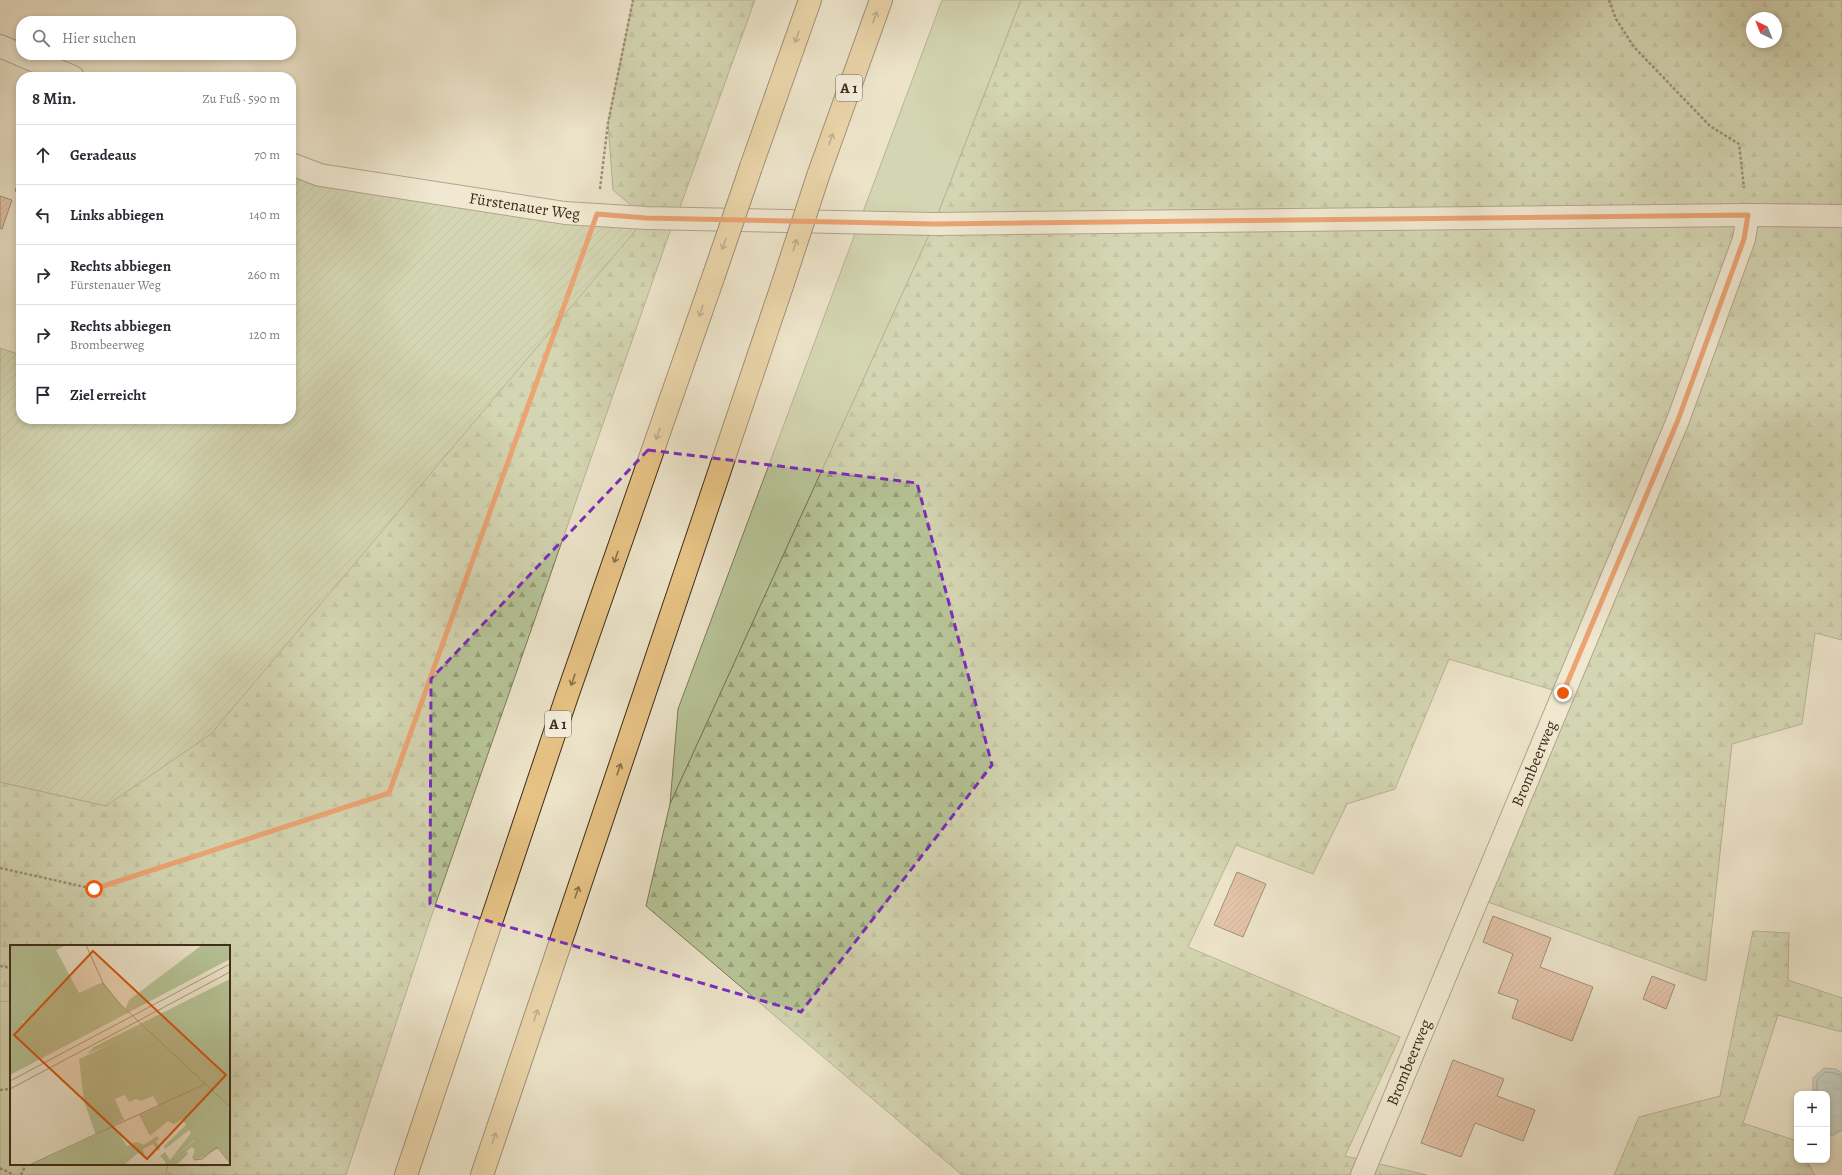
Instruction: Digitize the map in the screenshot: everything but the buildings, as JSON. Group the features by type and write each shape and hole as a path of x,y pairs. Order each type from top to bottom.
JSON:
{"highway":[{"name":"A 1","path":"406,1175 567,696 810,0"},
{"name":"A 1","path":"482,1175 818,176 881,0"}],"street":[{"path":"0,46 16,53"},
{"path":"33,60 61,72"},
{"name":"Fürstenauer Weg","path":"296,166 320,175 565,213 646,218 934,224 1748,215 1842,216"},
{"name":"Brombeerweg","path":"1362,1175 1678,420 1744,239 1748,215"}],"path":[{"path":"0,868 94,889 389,793 597,214 608,123 633,0"},
{"path":"1609,0 1616,19 1634,47 1710,126 1739,144 1748,215"},
{"path":"0,966 10,968"},
{"path":"0,1090 10,1089"},
{"path":"21,1175 26,1165"},
{"path":"0,1168 14,1175"}],"highlighted area":[{"path":"648,450 917,483 992,765 801,1012 430,904 431,679"}],"green space":[{"path":"633,0 755,0 674,220 429,923 346,1175 166,1175 168,1165 230,1165 230,945 10,945 10,1002 0,1001 0,782 106,806 646,218 613,190 608,123"},
{"path":"942,0 1021,0 934,224 670,804 678,709"},
{"path":"1021,0 1842,0 1842,640 1815,633 1802,724 1732,744 1706,981 1477,898 1563,693 1449,659 1395,789 1347,804 1313,874 1236,845 1188,947 1400,1037 1345,1156 1427,1175 962,1175 646,906 670,804 934,224"},
{"path":"296,165 646,218 211,734 106,806 0,782 0,348 16,353 16,424 296,424"},
{"path":"1753,931 1789,933 1788,980 1842,998 1842,1032 1778,1015 1743,1123 1794,1140 1794,1163 1808,1163 1815,1175 1614,1175 1639,1117 1720,1096"},
{"path":"0,1001 10,1002 10,1165 168,1165 166,1175 0,1175"}],"water":[{"path":"1824,1068 1836,1069 1842,1073 1842,1130 1832,1136 1830,1136 1830,1091 1813,1091 1813,1078"}],"route":[{"path":"94,889 389,793 597,214 646,218 934,224 1748,215 1744,239 1678,420 1563,693"}]}
